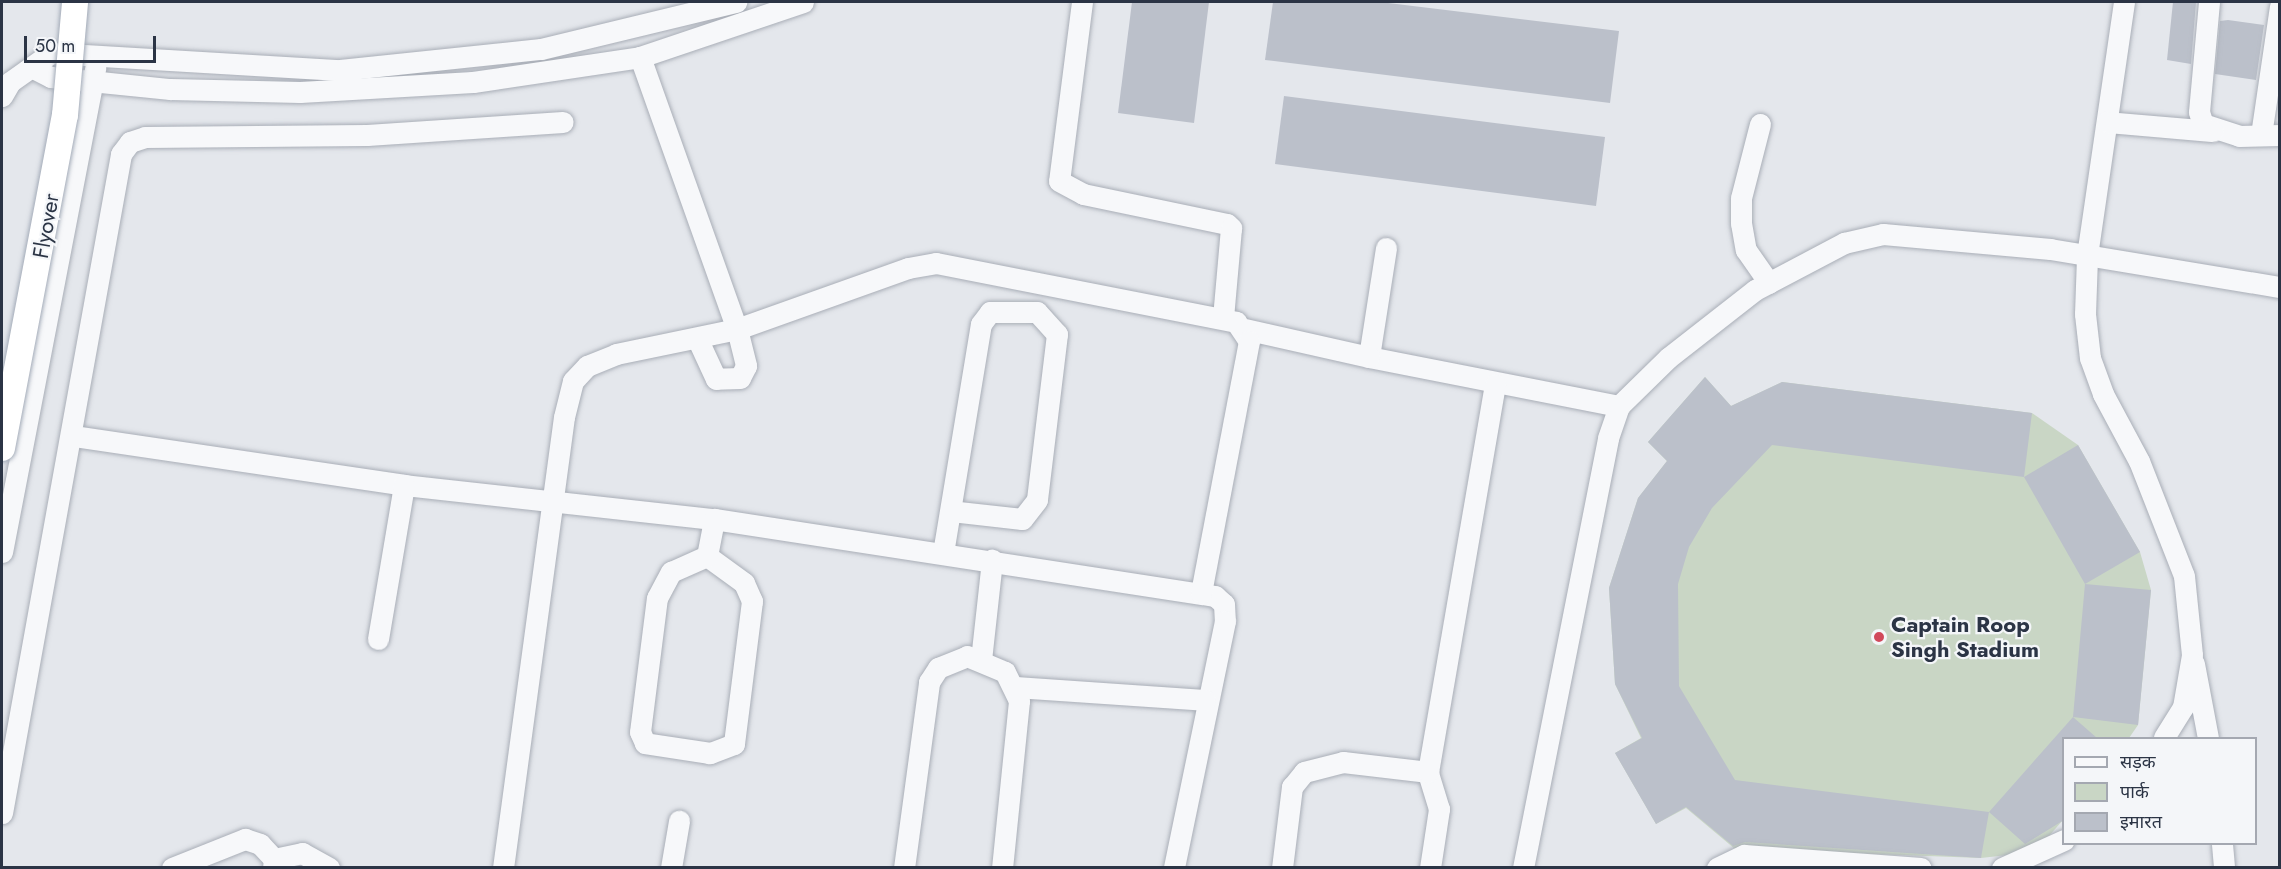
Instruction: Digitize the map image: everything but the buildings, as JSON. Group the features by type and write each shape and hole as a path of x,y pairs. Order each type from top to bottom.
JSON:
{"main road":[{"name":"Flyover","path":"2,448 65,115 75,2"}],"street":[{"path":"4,87 51,53 96,58 340,70 541,49 736,2"},
{"path":"30,67 51,77 94,82 300,92 473,82 640,57 803,2"},
{"path":"1082,2 1059,181 1083,194 1227,224 1231,228 1223,318"},
{"path":"2124,2 2087,257 2090,358 2184,576 2192,655 2208,737"},
{"path":"2209,2 2199,112 2213,130"},
{"path":"2107,122 2270,135 2280,7"},
{"path":"640,57 737,329 746,366 740,378 716,379 697,338"},
{"path":"2,552 94,82 96,58"},
{"path":"2,813 73,436 121,154 130,142 145,137 367,135 563,122"},
{"path":"1760,124 1741,198 1741,223 1746,250 1769,283"},
{"path":"1523,867 1608,438 1619,406 1668,358 1769,283 1844,243 1883,234 2087,257 2280,287"},
{"path":"1369,357 1386,248"},
{"path":"503,867 552,502 573,381 587,366 616,354 737,329 908,268 936,263 1223,318 1245,329 1495,385 1619,406"},
{"path":"943,554 981,324 990,312 1037,312 1057,334 1037,500 1022,519 951,512"},
{"path":"1201,592 1249,341 1245,329"},
{"path":"1430,867 1439,809 1428,772 1495,385"},
{"path":"73,436 404,485 714,519 1201,592 1224,604 1225,621 1205,700 1174,867"},
{"path":"378,639 404,485"},
{"path":"707,556 714,519"},
{"path":"707,556 744,583 752,601 734,744 710,753 645,743 640,732 657,598 671,572 707,556"},
{"path":"981,660 992,561"},
{"path":"2165,737 2183,706 2192,655"},
{"path":"904,867 929,682 950,661 981,660 1005,672 1015,687 1019,700 1002,867"},
{"path":"1015,687 1205,700"},
{"path":"1282,867 1292,787 1304,772 1343,762 1428,772"},
{"path":"671,867 679,821"},
{"path":"172,867 245,839 260,844 274,863 302,853 329,867"},
{"path":"2002,867 2062,841"},
{"path":"2222,845 2224,867"},
{"path":"1717,867 1744,855 1921,867"}],"green space":[{"name":"Captain Roop Singh Stadium","path":"1705,377 1731,406 1782,382 2032,413 2078,445 2140,552 2151,590 2138,725 2130,737 2062,737 2062,821 2035,852 1981,858 1735,849 1686,808 1656,824 1615,753 1641,738 1615,684 1609,588 1638,498 1667,461 1648,442"}],"place":[{"name":"Captain Roop Singh Stadium","path":"1879,637"}]}
